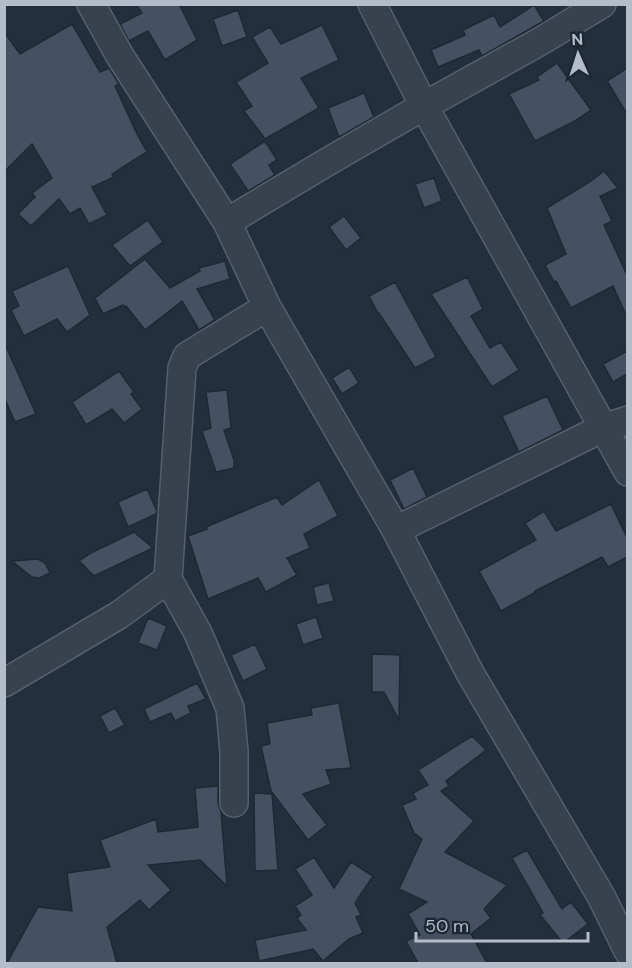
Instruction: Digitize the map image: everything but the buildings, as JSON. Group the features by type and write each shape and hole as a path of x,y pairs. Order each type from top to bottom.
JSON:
{"street":[{"path":"91,4 120,56 227,222 267,307 396,530 470,673 601,896 627,951"},
{"path":"372,4 424,106 615,424 627,472"},
{"path":"227,222 424,106 541,42 602,4"},
{"path":"234,803 234,752 230,708 198,633 168,579 182,368 187,357 267,307"},
{"path":"396,530 615,424"},
{"path":"4,683 119,615 168,579"}]}
